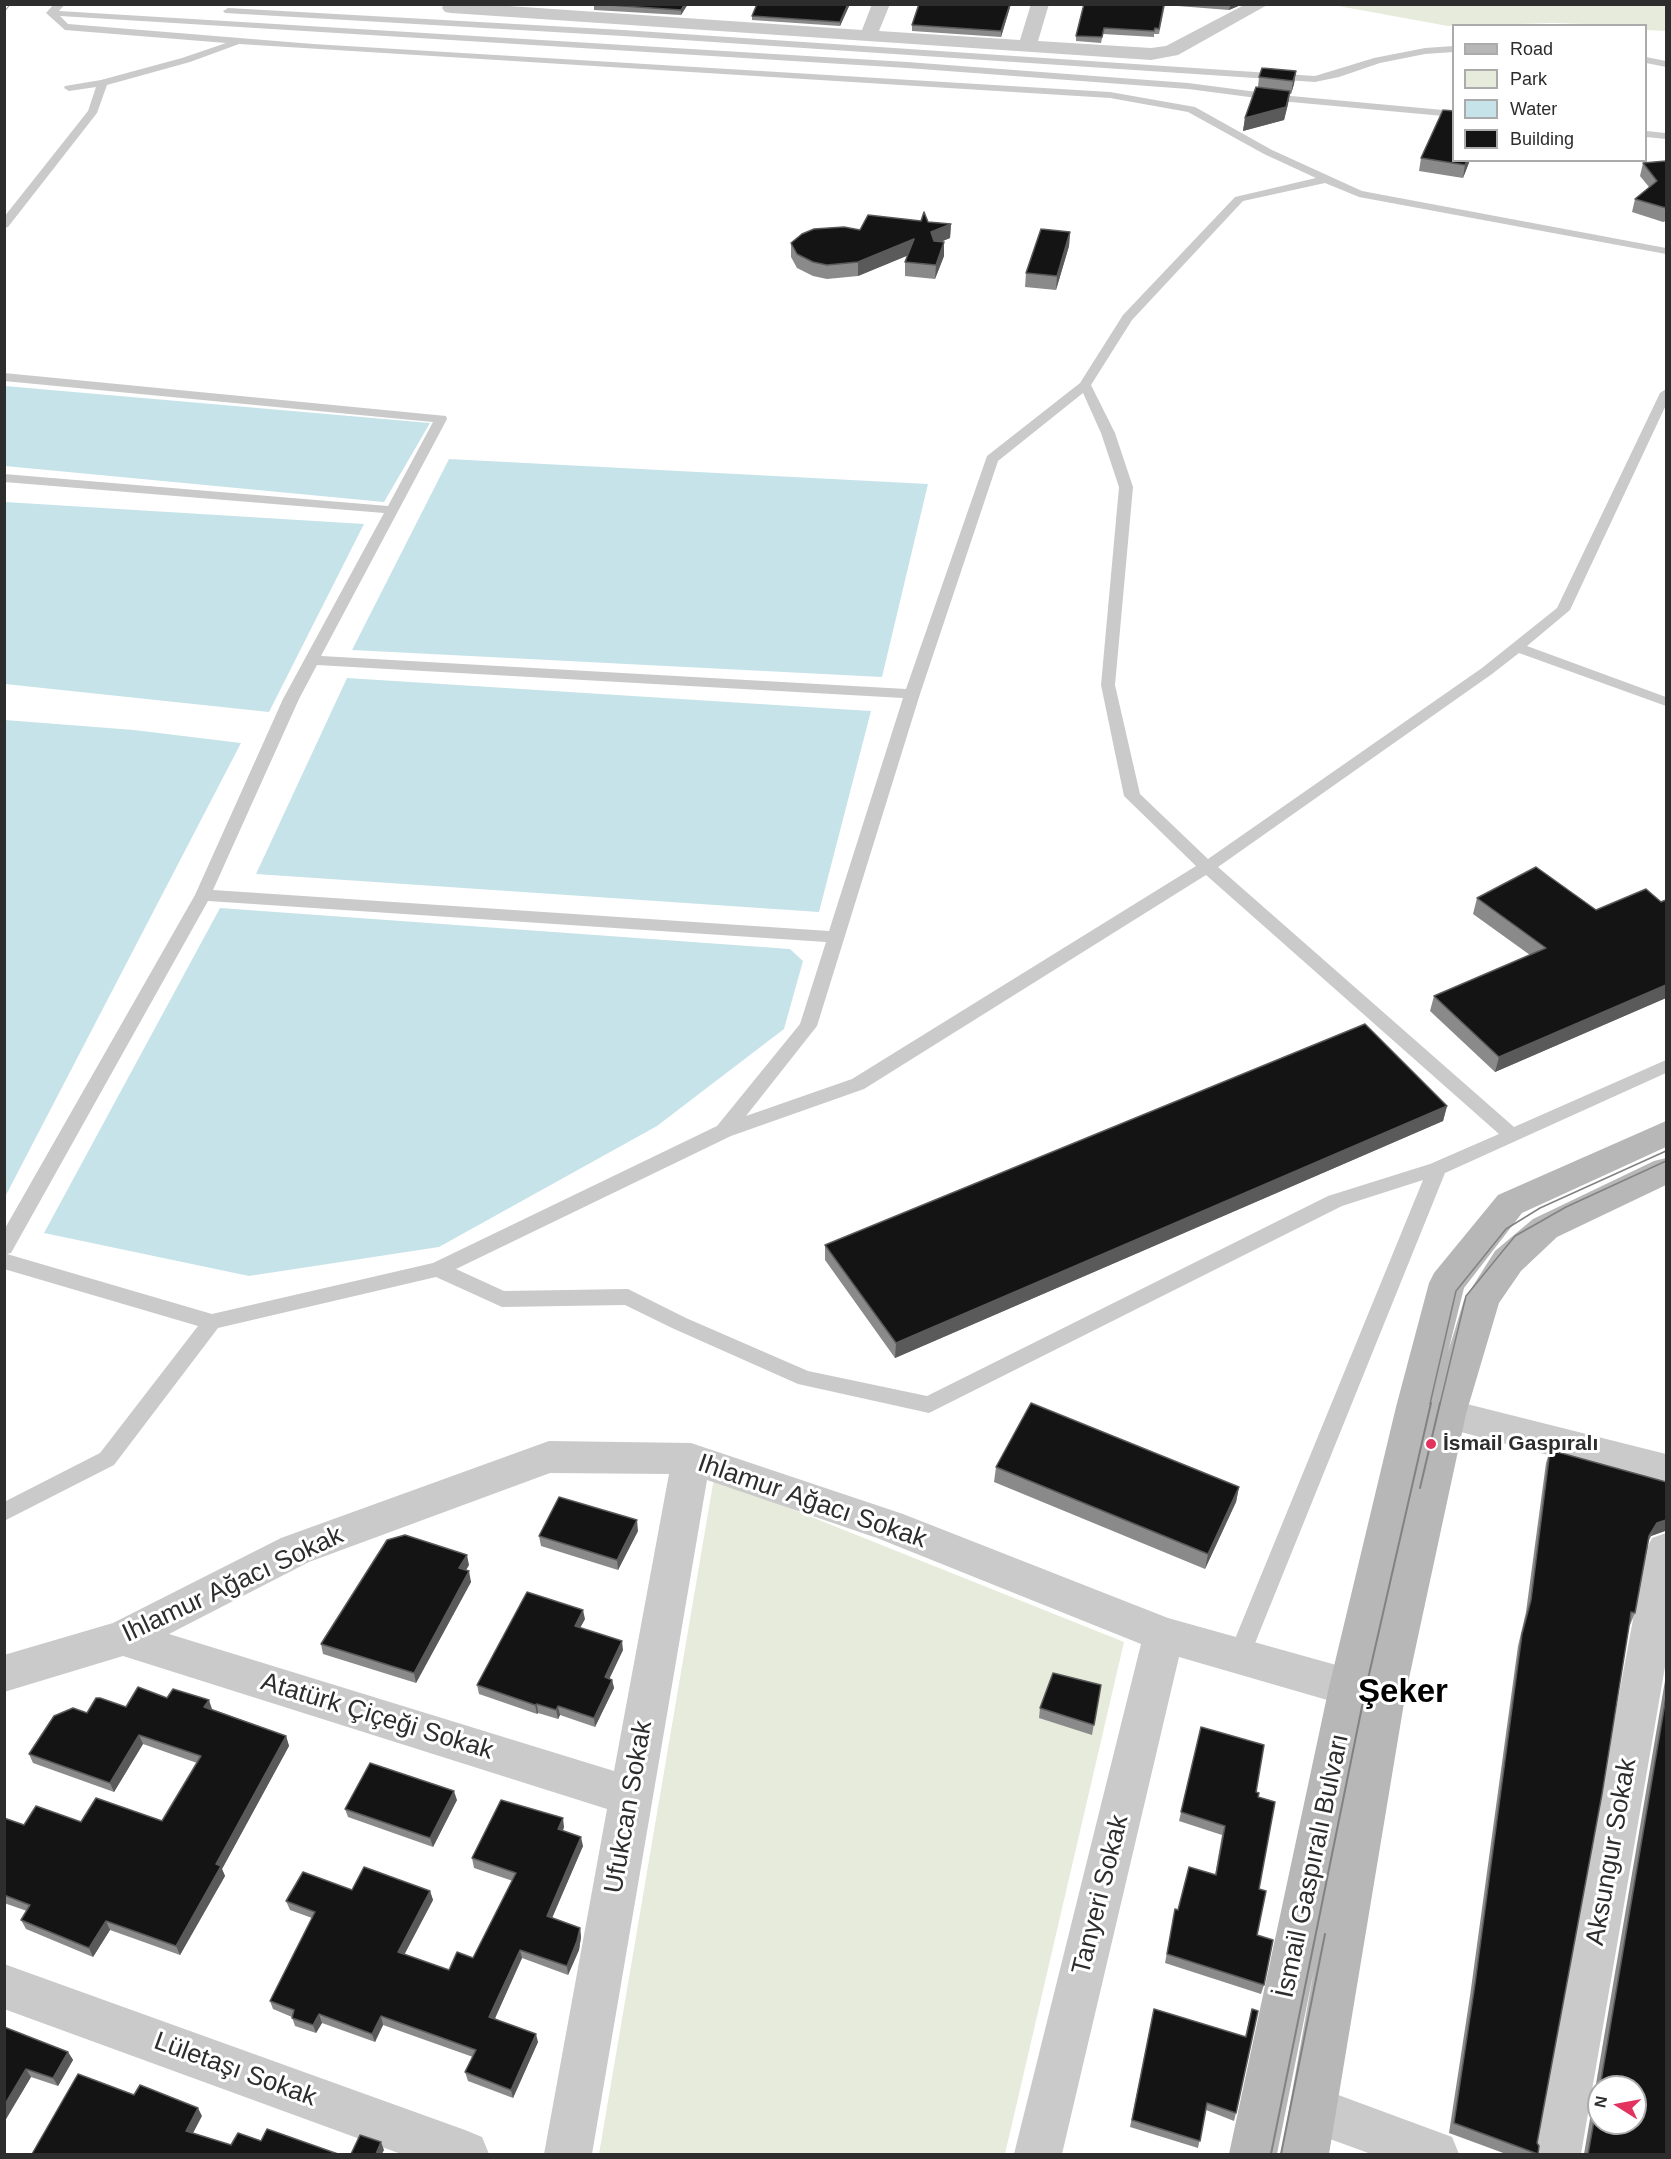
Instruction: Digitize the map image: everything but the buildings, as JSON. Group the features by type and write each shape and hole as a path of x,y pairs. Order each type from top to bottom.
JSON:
{"main road":[{"name":"İsmail Gaspıralı Bulvarı","path":"1253,2154 1367,1692 1415,1407 1447,1283 1510,1204 1666,1133"},
{"path":"1309,2132 1367,1692 1482,1300 1508,1261 1545,1228 1666,1170"}],"street":[{"path":"453,4 451,8 554,9 707,24 1162,53 1190,42 1260,4"},
{"path":"707,24 717,4"},
{"path":"869,34 881,4"},
{"path":"1028,45 1040,4"},
{"path":"1447,1413 1666,1470"},
{"name":"Ihlamur Ağacı Sokak","path":"4,1674 123,1638 295,1550 549,1457 691,1459 889,1526 1164,1635 1367,1692"},
{"name":"Ufukcan Sokak","path":"568,2154 691,1459"},
{"name":"Aksungur Sokak","path":"1557,2154 1666,1550"},
{"name":"Tanyeri Sokak","path":"1038,2154 1164,1635"},
{"name":"Atatürk Çiçeği Sokak","path":"123,1638 631,1796"},
{"name":"Lületaşı Sokak","path":"4,1986 465,2154"},
{"path":"1309,2132 1435,2154"}],"lane":[{"path":"51,12 60,4"},
{"path":"211,10 623,33 1315,79 1335,75 1378,60 1425,51 1452,49"},
{"path":"51,12 65,27 241,41 1110,95 1191,109 1268,152 1359,194 1666,251"},
{"path":"51,12 907,65 1188,86 1280,98 1452,114"},
{"path":"69,88 102,83 186,60 241,41"},
{"path":"1647,60 1666,64"},
{"path":"4,225 93,111 102,83"},
{"path":"1647,134 1666,136"},
{"path":"724,1131 808,1026 912,694 992,459 1084,385 1127,318 1239,199 1327,179"},
{"path":"4,377 441,419 291,699 203,895 4,1248"},
{"path":"1084,385 1108,433 1126,487 1108,685 1132,796 1207,867 1512,1136"},
{"path":"4,1261 213,1322 438,1269 724,1131 858,1083 1207,867 1487,671 1563,610 1666,393"},
{"path":"4,478 393,510"},
{"path":"1517,647 1666,702"},
{"path":"313,660 912,694"},
{"path":"203,895 837,937"},
{"path":"438,1269 502,1299 628,1297 679,1323 805,1378 928,1405 1335,1201 1437,1169 1666,1066"},
{"path":"1239,1656 1437,1169"},
{"path":"4,1512 107,1459 213,1322"}],"green space":[{"path":"1333,5 1666,5 1666,31 1647,30 1647,24 1452,24 1448,26"},
{"path":"714,1478 1124,1642 1005,2154 599,2154"}],"water":[{"path":"4,386 430,423 384,502 5,466"},
{"path":"449,459 928,484 882,677 352,650"},
{"path":"5,502 364,524 269,712 5,684"},
{"path":"347,678 871,711 819,912 256,874"},
{"path":"5,720 134,730 241,743 5,1197"},
{"path":"220,908 790,949 803,961 784,1029 657,1126 439,1247 249,1276 44,1233"}],"tram line":[{"path":"1430,1404 1456,1291 1506,1229 1540,1208 1666,1151"},
{"path":"1440,1404 1466,1296 1515,1236 1566,1207 1666,1161"},
{"path":"1271,2154 1365,1692 1431,1403"},
{"path":"1420,1488 1440,1403"},
{"path":"1281,2154 1325,1934"}],"railway":[{"path":"4,9 8,4"}],"place":[{"name":"İsmail Gaspıralı","path":"1431,1444"}],"district":[{"name":"Şeker","path":"1403,1693"}]}
